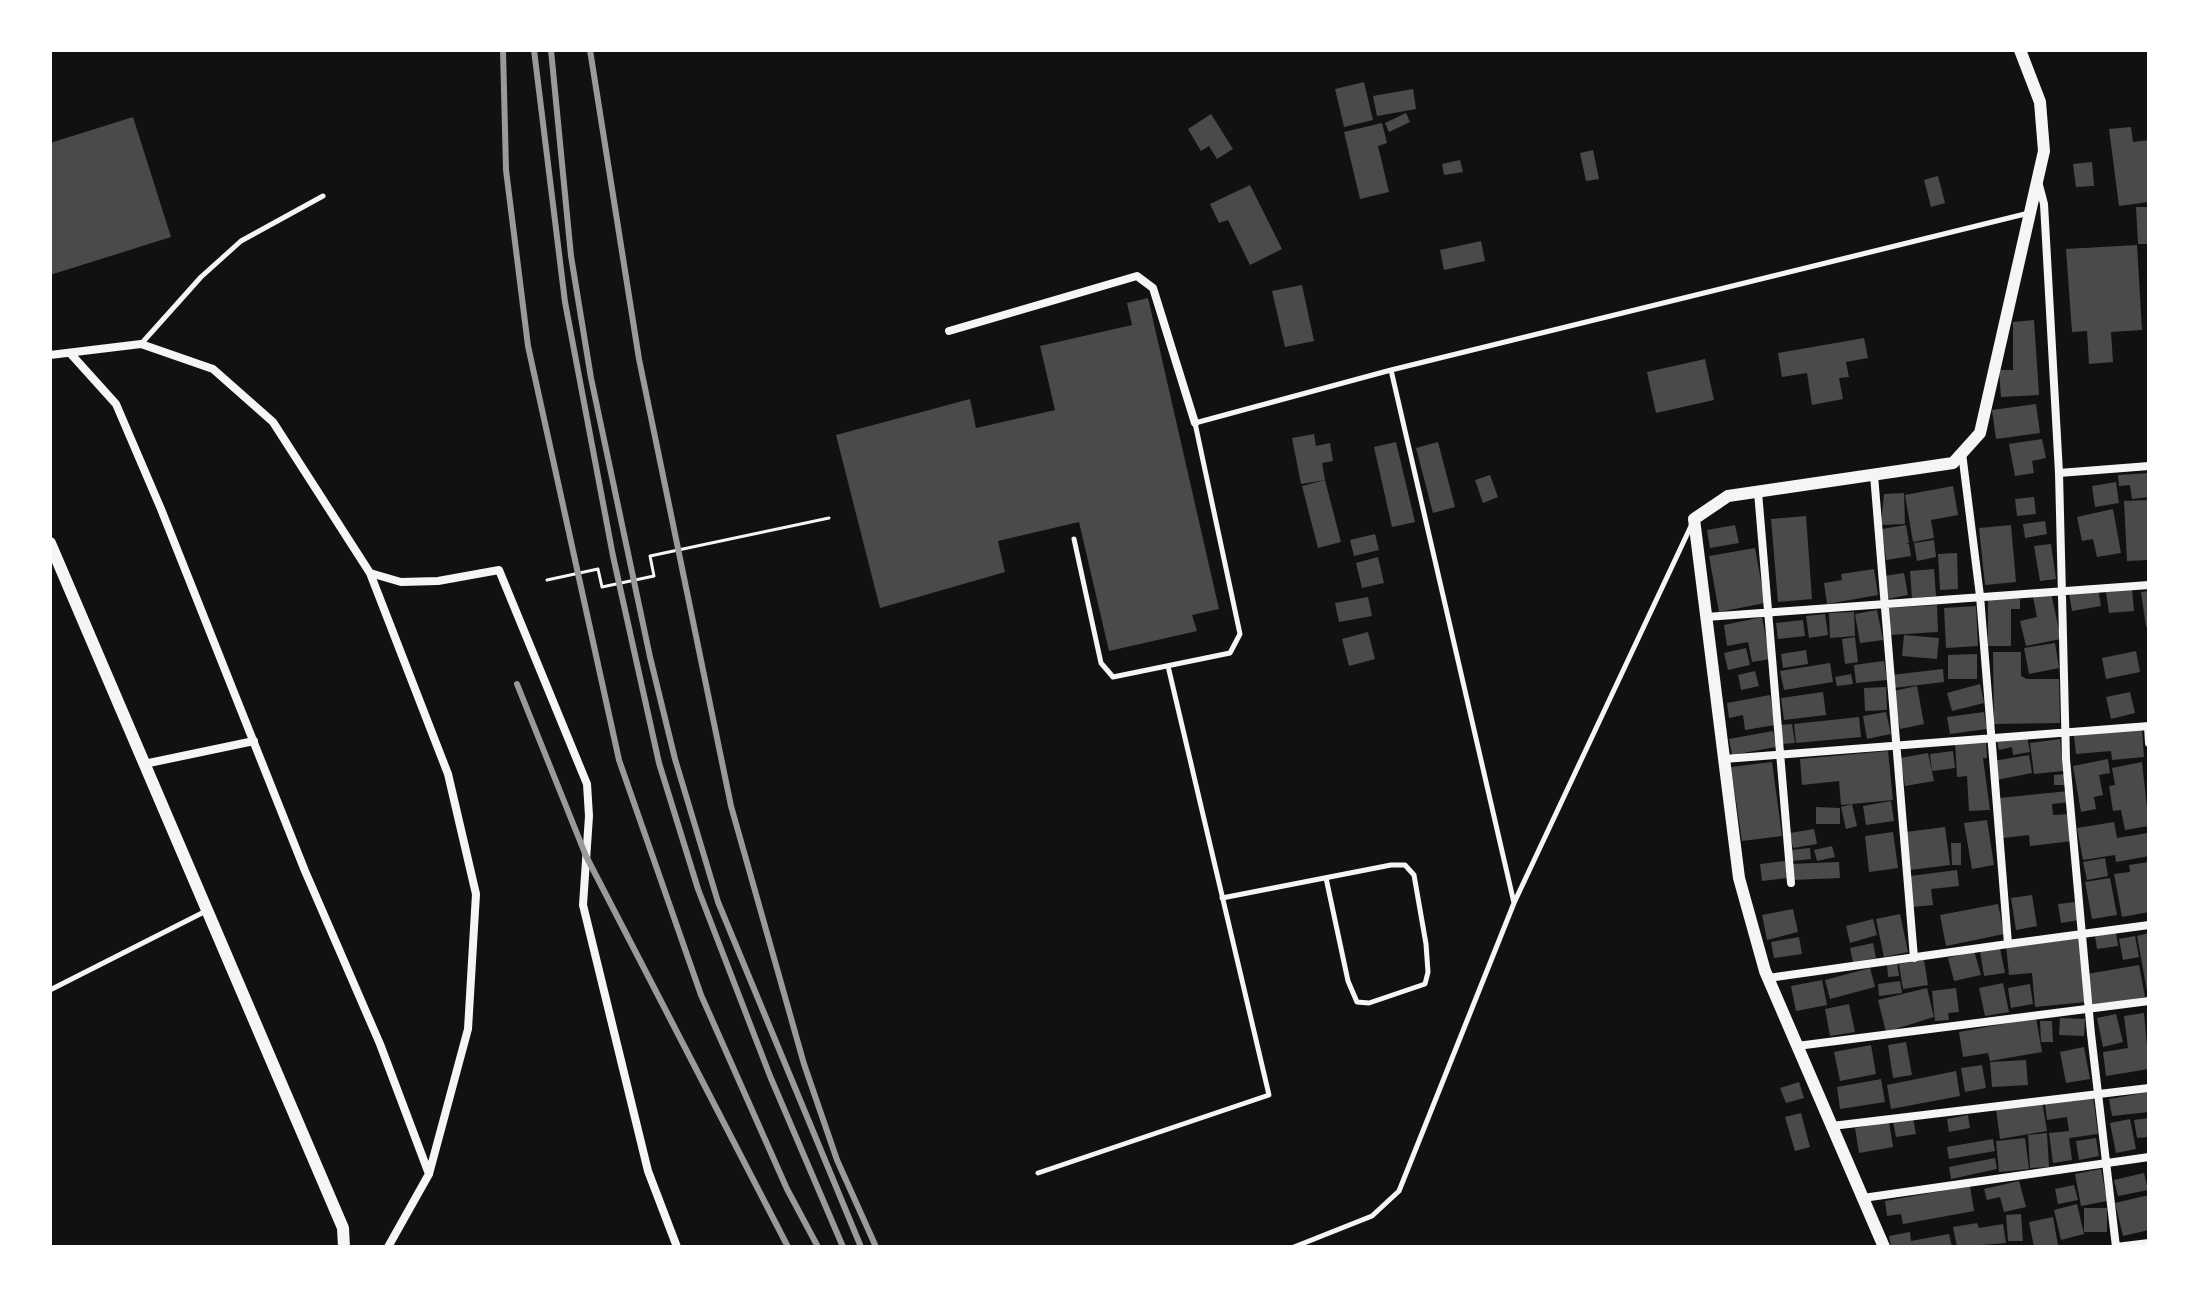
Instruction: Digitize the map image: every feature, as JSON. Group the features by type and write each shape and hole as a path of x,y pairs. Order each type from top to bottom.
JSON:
{"street":[{"path":"1884,1247 1768,978 1739,878 1694,519 1728,496 1953,463 1980,433 2044,151 2040,102 2020,50"},
{"path":"2037,181 2044,204 2059,473 2065,730 2098,1094 2116,1247 2149,1243"},
{"path":"949,331 1137,276 1153,288 1195,423"},
{"path":"50,355 141,344 213,369 273,422 370,573 448,774 476,894 468,1029 429,1174 388,1247"},
{"path":"70,353 116,404 380,1044 429,1174"},
{"path":"1962,452 1980,596 1988,736 2008,944"},
{"path":"2059,473 2149,466"},
{"path":"1874,475 1914,958"},
{"path":"1758,492 1791,883"},
{"path":"50,543 343,1228 344,1247"},
{"path":"370,573 401,582 438,581 499,570 587,784 589,816 583,905 648,1171 677,1247"},
{"path":"1706,617 2149,585"},
{"path":"1724,759 1896,743 2148,726 2149,743"},
{"path":"144,764 254,741"},
{"path":"1768,978 2149,925"},
{"path":"1797,1046 2149,1001"},
{"path":"1832,1126 2149,1088"},
{"path":"1863,1198 2149,1157"}],"lane":[{"path":"141,344 201,277 241,241 323,196"},
{"path":"1074,539 1101,663 1113,677 1230,653 1240,634 1195,423 1391,370 2030,213"},
{"path":"1391,370 1514,903"},
{"path":"1294,1247 1372,1216 1399,1191 1514,903 1694,519"},
{"path":"1038,1173 1269,1095 1168,666"},
{"path":"1222,898 1391,865 1411,869 1426,944 1428,972 1425,984 1369,1003 1357,1002 1348,981 1326,878"},
{"path":"50,990 207,910"}],"path":[{"path":"547,580 598,569 602,587 654,576 650,556 829,518"}],"building":[{"path":"1364,82 1373,120 1344,127 1335,89"},
{"path":"1413,89 1416,109 1377,116 1373,96"},
{"path":"1406,113 1410,122 1389,132 1385,123"},
{"path":"1211,114 1233,149 1217,159 1209,146 1201,151 1188,129"},
{"path":"133,117 171,237 50,275 50,143"},
{"path":"1382,123 1387,143 1378,146 1389,192 1360,199 1344,132"},
{"path":"2131,127 2133,142 2149,140 2149,202 2119,206 2109,129"},
{"path":"1593,150 1599,179 1586,181 1580,153"},
{"path":"1460,160 1463,172 1444,175 1442,164"},
{"path":"2092,162 2094,186 2076,187 2073,164"},
{"path":"1938,176 1945,203 1931,207 1924,180"},
{"path":"1250,185 1282,249 1250,265 1228,220 1219,223 1210,204"},
{"path":"2136,207 2149,207 2149,244 2138,244"},
{"path":"1481,241 1485,261 1444,270 1440,250"},
{"path":"2137,245 2142,330 2111,332 2113,362 2089,364 2087,331 2072,332 2066,249"},
{"path":"1302,285 1314,341 1285,347 1272,291"},
{"path":"1148,298 1219,609 1192,615 1197,631 1109,651 1079,522 998,541 1005,572 880,608 836,435 970,399 976,428 1055,410 1040,346 1132,325 1127,303"},
{"path":"2034,320 2039,395 2001,397 1999,370 2013,370 2013,322"},
{"path":"1864,338 1868,358 1846,362 1849,377 1839,378 1843,399 1812,405 1807,373 1782,377 1778,353"},
{"path":"1705,359 1714,400 1656,413 1647,372"},
{"path":"2036,404 2040,433 1996,439 1992,410"},
{"path":"1314,434 1316,446 1330,443 1333,461 1322,463 1325,480 1301,484 1292,438"},
{"path":"2042,439 2046,458 2032,461 2034,473 2015,476 2009,444"},
{"path":"1396,442 1415,522 1392,527 1374,447"},
{"path":"1438,442 1455,507 1433,513 1416,448"},
{"path":"2149,473 2149,497 2132,499 2130,485 2119,486 2118,475"},
{"path":"1490,475 1498,497 1483,503 1475,480"},
{"path":"1325,480 1341,542 1318,548 1302,486"},
{"path":"2116,482 2119,503 2095,507 2092,486"},
{"path":"1953,486 1958,515 1931,520 1934,538 1913,542 1905,495"},
{"path":"1904,493 1905,524 1881,525 1884,494"},
{"path":"2034,497 2036,514 2017,516 2015,499"},
{"path":"2149,500 2149,560 2127,561 2124,501"},
{"path":"2113,509 2121,553 2097,557 2093,539 2082,541 2077,517"},
{"path":"1806,516 1812,599 1778,602 1771,519"},
{"path":"2045,521 2047,534 2025,538 2023,524"},
{"path":"1735,525 1739,543 1710,548 1707,530"},
{"path":"1906,525 1909,543 1905,544 1909,544 1911,556 1886,560 1882,529"},
{"path":"2011,525 2016,582 1985,585 1979,528"},
{"path":"1375,534 1379,550 1354,556 1350,540"},
{"path":"1934,540 1936,557 1917,561 1914,543"},
{"path":"2051,544 2056,579 2040,581 2034,546"},
{"path":"1755,548 1765,603 1719,612 1709,556"},
{"path":"1957,553 1958,589 1940,590 1938,554"},
{"path":"1378,557 1384,583 1362,588 1356,563"},
{"path":"1874,569 1878,595 1827,604 1824,583 1842,580 1841,574"},
{"path":"1934,569 1936,596 1912,598 1910,571"},
{"path":"1904,573 1908,595 1887,599 1884,576"},
{"path":"2098,588 2101,606 2072,611 2069,593"},
{"path":"2132,589 2134,611 2109,613 2106,592"},
{"path":"2149,591 2149,626 2146,627 2141,592"},
{"path":"2051,593 2061,639 2026,646 2020,621 2037,617 2033,597"},
{"path":"1368,597 1372,616 1339,622 1335,603"},
{"path":"1988,599 2020,599 2020,609 2011,609 2011,646 1988,646"},
{"path":"1937,605 1938,632 1890,635 1889,608"},
{"path":"1976,606 1978,646 1946,648 1944,608"},
{"path":"1877,610 1883,640 1860,643 1855,614"},
{"path":"1854,612 1855,636 1830,638 1829,613"},
{"path":"1825,614 1828,635 1809,638 1806,616"},
{"path":"1762,617 1770,659 1752,662 1748,642 1727,646 1724,625"},
{"path":"1803,620 1805,636 1778,639 1776,623"},
{"path":"1368,632 1375,659 1349,666 1342,639"},
{"path":"1904,635 1939,638 1937,659 1902,656"},
{"path":"1855,637 1858,662 1845,664 1842,639"},
{"path":"2055,643 2059,668 2029,674 2024,648"},
{"path":"1746,648 1750,665 1728,670 1724,653"},
{"path":"1806,650 1808,664 1783,668 1781,654"},
{"path":"2136,651 2140,672 2106,679 2102,658"},
{"path":"1993,652 2021,652 2021,676 2027,679 2059,679 2060,723 1994,724"},
{"path":"1977,654 1977,679 1948,679 1948,655"},
{"path":"1884,661 1887,680 1856,683 1854,665"},
{"path":"1830,663 1833,682 1784,690 1780,671"},
{"path":"1943,669 1944,682 1893,688 1891,675"},
{"path":"1755,671 1759,686 1741,690 1738,675"},
{"path":"1851,674 1853,684 1837,686 1835,677"},
{"path":"1980,684 1984,703 1952,711 1947,693"},
{"path":"1917,686 1924,724 1900,729 1893,691"},
{"path":"1886,687 1887,710 1865,711 1864,688"},
{"path":"1823,692 1826,715 1784,720 1781,698"},
{"path":"2130,692 2135,713 2111,719 2106,697"},
{"path":"1770,695 1775,725 1745,730 1743,715 1729,718 1727,703"},
{"path":"1886,712 1891,734 1867,739 1863,716"},
{"path":"1984,712 1987,729 1950,734 1947,717"},
{"path":"1859,717 1861,737 1796,743 1794,724"},
{"path":"1792,724 1795,743 1782,744 1780,725"},
{"path":"2142,730 2144,757 2112,760 2111,751 2076,754 2074,735"},
{"path":"1773,731 1776,747 1732,755 1729,739"},
{"path":"2027,736 2030,752 2013,755 2012,747 1999,750 1997,741"},
{"path":"2060,739 2063,771 2034,774 2030,743"},
{"path":"1986,742 1987,758 1983,758 1990,810 1969,811 1967,776 1957,777 1955,743"},
{"path":"1888,751 1893,800 1841,805 1839,781 1802,785 1800,759"},
{"path":"1953,751 1955,768 1932,771 1930,754"},
{"path":"1928,753 1934,781 1905,786 1900,758"},
{"path":"2029,755 2032,773 1996,780 1993,761"},
{"path":"2108,759 2110,773 2099,775 2103,795 2094,797 2096,809 2081,812 2073,766"},
{"path":"1772,762 1782,836 1742,841 1731,767"},
{"path":"2142,762 2149,826 2125,830 2121,810 2113,811 2109,786 2115,785 2112,768"},
{"path":"2066,774 2067,785 2054,785 2054,775"},
{"path":"2069,791 2070,802 2052,804 2053,815 2070,814 2073,841 2030,846 2029,835 2003,838 1999,798"},
{"path":"1891,801 1894,821 1866,825 1863,806"},
{"path":"1852,804 1857,826 1846,829 1841,807"},
{"path":"1816,807 1840,808 1840,824 1816,824"},
{"path":"1987,820 1994,865 1972,869 1964,823"},
{"path":"2114,822 2117,838 2148,833 2149,856 2116,862 2115,855 2083,860 2077,828"},
{"path":"1945,827 1950,865 1910,870 1906,832"},
{"path":"1814,829 1817,844 1793,848 1790,833"},
{"path":"1893,832 1898,868 1869,872 1865,836"},
{"path":"1951,843 1961,843 1961,865 1952,865"},
{"path":"1832,846 1835,857 1817,861 1814,850"},
{"path":"1810,848 1811,859 1792,861 1791,850"},
{"path":"2105,858 2108,876 2087,880 2083,862"},
{"path":"1785,861 1787,878 1762,881 1760,864"},
{"path":"1839,862 1840,878 1792,880 1791,864"},
{"path":"2149,862 2149,912 2122,917 2114,874 2130,872 2129,865"},
{"path":"1957,870 1959,886 1931,889 1933,905 1913,907 1910,876"},
{"path":"2110,878 2117,915 2092,919 2085,882"},
{"path":"2032,895 2037,926 2016,930 2011,898"},
{"path":"2075,902 2079,920 2061,923 2058,904"},
{"path":"1998,904 2004,934 1946,946 1940,915"},
{"path":"1793,909 1798,932 1767,940 1762,915"},
{"path":"1900,914 1908,952 1884,957 1876,919"},
{"path":"1873,919 1877,935 1850,943 1846,926"},
{"path":"2116,933 2118,946 2097,949 2095,936"},
{"path":"2149,933 2149,990 2147,991 2137,936"},
{"path":"2135,936 2139,957 2123,960 2119,939"},
{"path":"1799,937 1802,954 1774,958 1771,942"},
{"path":"2079,938 2086,1002 2035,1007 2032,973 2009,975 2006,945"},
{"path":"1873,943 1876,958 1853,962 1850,948"},
{"path":"2000,948 2005,973 1984,976 1980,951"},
{"path":"1974,951 1981,975 1954,981 1948,958"},
{"path":"1924,960 1928,985 1903,989 1899,964"},
{"path":"1897,962 1899,976 1888,977 1887,963"},
{"path":"2139,965 2145,997 2093,1006 2087,974"},
{"path":"1870,968 1875,987 1830,999 1825,980"},
{"path":"1822,980 1827,1005 1796,1011 1791,986"},
{"path":"1900,981 1902,993 1879,996 1878,984"},
{"path":"2003,983 2009,1012 1985,1016 1979,988"},
{"path":"2030,984 2033,1004 2011,1008 2008,988"},
{"path":"1927,988 1934,1017 1886,1032 1878,1000"},
{"path":"1956,988 1959,1012 1948,1013 1949,1020 1935,1021 1932,991"},
{"path":"1849,1004 1855,1032 1830,1036 1825,1009"},
{"path":"2144,1013 2149,1069 2106,1076 2103,1052 2128,1048 2124,1016"},
{"path":"2116,1014 2123,1042 2103,1047 2097,1018"},
{"path":"2036,1018 2042,1052 1990,1061 1988,1053 1963,1057 1959,1032"},
{"path":"2060,1018 2085,1019 2084,1036 2059,1035"},
{"path":"2040,1021 2052,1021 2053,1042 2041,1042"},
{"path":"1906,1042 1912,1075 1893,1078 1888,1045"},
{"path":"1871,1045 1876,1074 1840,1081 1834,1052"},
{"path":"2084,1047 2090,1079 2066,1083 2060,1052"},
{"path":"2026,1060 2028,1085 1992,1087 1990,1062"},
{"path":"1982,1065 1986,1088 1965,1092 1961,1068"},
{"path":"1956,1071 1960,1096 1891,1109 1887,1085"},
{"path":"1881,1079 1885,1102 1840,1109 1837,1087"},
{"path":"1799,1082 1804,1098 1786,1103 1780,1088"},
{"path":"2149,1092 2149,1112 2112,1116 2109,1099"},
{"path":"2093,1097 2098,1134 2069,1138 2072,1160 2053,1163 2049,1133 2069,1131 2067,1117 2047,1120 2045,1104"},
{"path":"2042,1101 2047,1131 2000,1139 1996,1109"},
{"path":"1801,1113 1810,1147 1795,1151 1785,1117"},
{"path":"1968,1115 1970,1128 1949,1132 1947,1119"},
{"path":"1913,1118 1916,1134 1896,1137 1893,1121"},
{"path":"2149,1118 2149,1137 2137,1138 2134,1120"},
{"path":"2130,1119 2136,1149 2116,1153 2110,1123"},
{"path":"1889,1122 1893,1147 1859,1153 1855,1128"},
{"path":"2047,1133 2049,1167 2030,1168 2028,1135"},
{"path":"2025,1138 2029,1169 1999,1172 1996,1141"},
{"path":"2096,1138 2099,1156 2079,1160 2076,1141"},
{"path":"1993,1139 1995,1151 1949,1159 1947,1147"},
{"path":"1995,1158 1997,1169 1951,1179 1949,1167"},
{"path":"2101,1169 2107,1201 2081,1206 2075,1174"},
{"path":"2144,1173 2148,1190 2118,1196 2114,1180"},
{"path":"2019,1181 2026,1207 2004,1212 2000,1197 1987,1200 1984,1189"},
{"path":"2074,1185 2078,1200 2058,1204 2055,1189"},
{"path":"1970,1186 1974,1211 1903,1224 1901,1214 1887,1216 1885,1201"},
{"path":"2149,1195 2149,1230 2123,1236 2115,1203"},
{"path":"2077,1204 2084,1234 2061,1240 2054,1210"},
{"path":"2084,1208 2107,1208 2107,1232 2084,1232"},
{"path":"2021,1214 2023,1241 2008,1241 2006,1215"},
{"path":"2053,1217 2058,1245 2034,1247 2029,1222"},
{"path":"1977,1223 1979,1228 2003,1224 2006,1243 1957,1247 1953,1227"},
{"path":"1910,1232 1911,1241 1949,1234 1952,1247 1891,1247 1889,1236"}],"railway":[{"path":"503,50 506,170 528,346 619,760 701,995 787,1189 818,1247"},
{"path":"534,50 565,302 613,556 659,763 698,889 770,1076 843,1247"},
{"path":"551,50 571,256 591,378 650,657 675,759 718,902 861,1247"},
{"path":"590,50 639,359 731,806 804,1064 837,1160 876,1247"},
{"path":"517,684 586,856 788,1247"}]}
